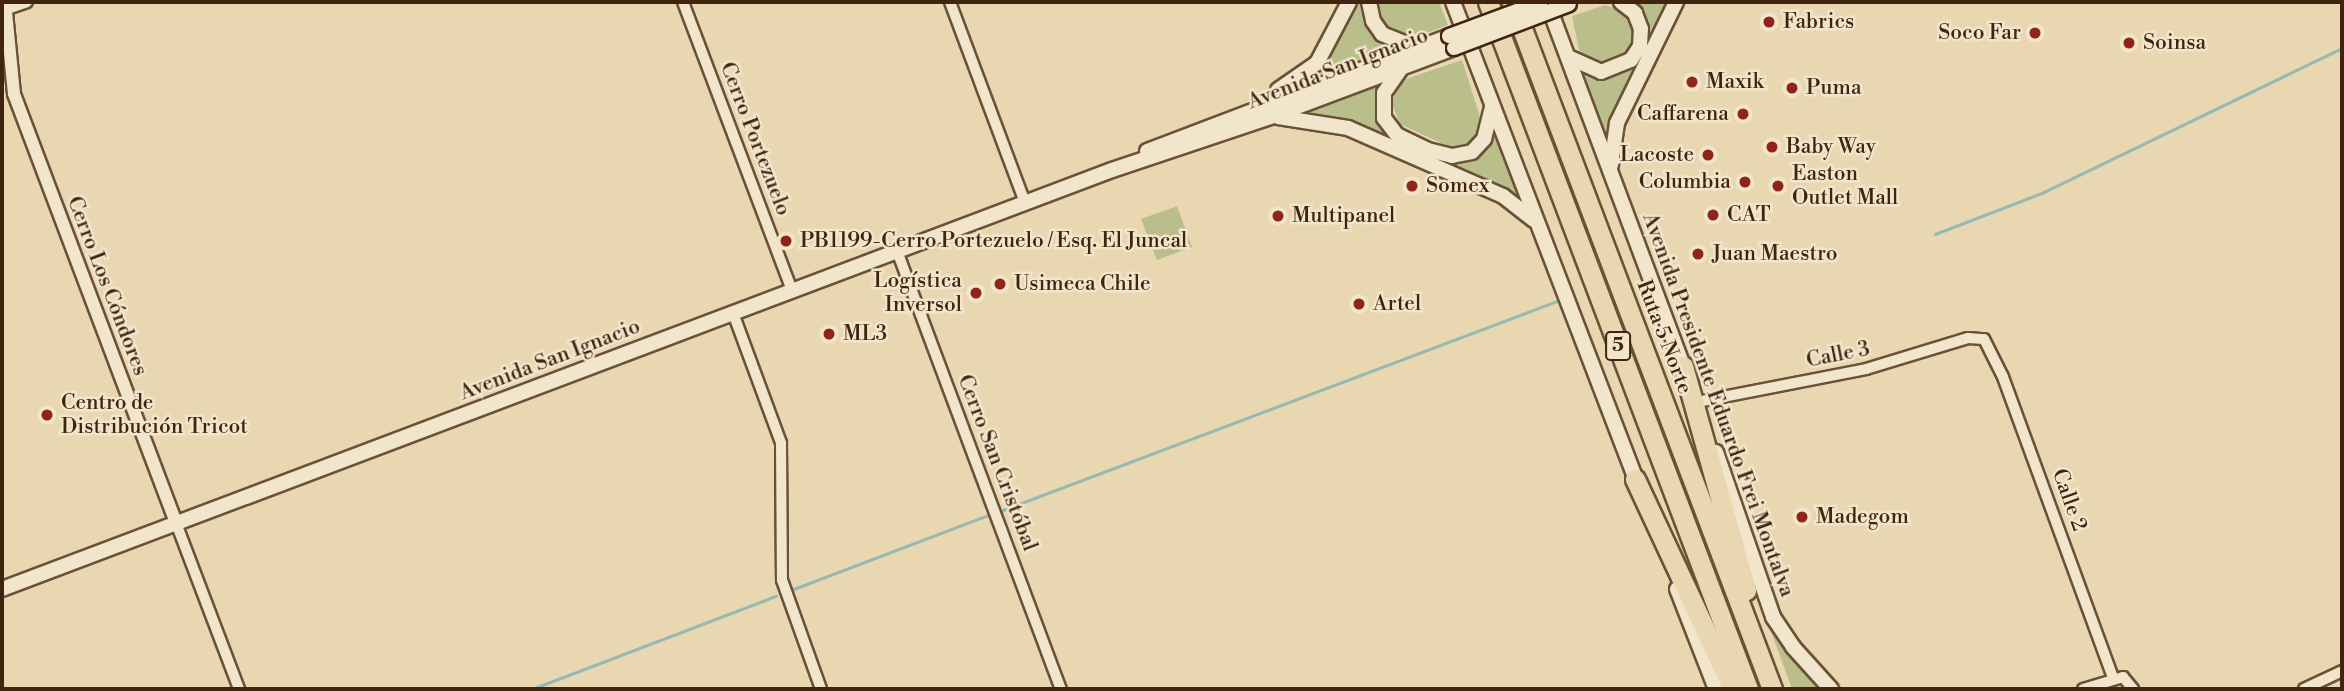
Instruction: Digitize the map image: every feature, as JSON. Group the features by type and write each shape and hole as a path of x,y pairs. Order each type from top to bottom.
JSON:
{"highway":[{"name":"5","path":"1488,2 1748,689"},
{"name":"Ruta 5 Norte","path":"1512,2 1772,689"},
{"path":"1683,366 1693,415 1732,533 1765,668"},
{"path":"1635,479 1733,689"}],"main road":[{"path":"1252,108 1317,63 1349,2"},
{"path":"1369,2 1373,21 1382,34 1416,48"},
{"path":"1453,2 1716,689"},
{"name":"Avenida San Ignacio","path":"2,589 1025,202 1273,116 1405,66 1541,2"},
{"name":"Avenida Presidente Eduardo Frei Montalva","path":"1547,2 1697,402 1773,617 1793,647 1831,689"},
{"path":"1567,56 1601,72 1631,60 1640,46 1641,29 1635,13 1621,2"},
{"path":"1611,173 1615,129 1676,2"},
{"name":"Avenida San Ignacio","path":"1112,170 1252,108 1416,48 1452,42 1573,3"},
{"path":"1405,66 1387,87 1381,106 1386,123 1402,138 1444,155 1466,154 1484,139 1492,105"},
{"path":"1273,116 1349,128 1503,196 1524,208 1540,227"}],"street":[{"path":"8,4 27,2"},
{"name":"Cerro Portezuelo","path":"683,2 792,291"},
{"path":"950,2 1025,202"},
{"name":"Cerro Los Cóndores","path":"8,4 8,64 14,94 239,689"},
{"name":"Cerro San Cristóbal","path":"897,251 1061,689"},
{"path":"733,313 781,443 782,580 821,689"},
{"name":"Calle 3","path":"1697,402 1866,369 1968,338 1983,339"},
{"name":"Calle 2","path":"1983,339 2003,377 2113,678"},
{"path":"2304,689 2324,685 2342,671"},
{"path":"2083,689 2113,678 2126,677 2133,689"}],"green space":[{"path":"1355,2 1363,2 1369,25 1394,48 1322,74 1316,71"},
{"path":"1378,2 1439,2 1448,25 1411,39 1390,33 1379,17"},
{"path":"1631,2 1672,2 1606,143 1584,72 1605,77 1621,74 1640,57"},
{"path":"1605,5 1628,13 1636,34 1631,53 1603,66 1586,60 1579,50 1572,16"},
{"path":"1462,60 1482,123 1473,141 1454,149 1400,124 1391,102 1403,80"},
{"path":"1380,85 1377,117 1382,130 1396,142 1449,163 1480,155 1494,136 1524,204 1468,175 1330,117 1306,112"},
{"path":"1177,206 1192,247 1157,260 1141,219"},
{"path":"1774,627 1823,689 1792,689 1770,629"}],"waterway":[{"path":"1935,234 2042,193 2342,48"},
{"path":"1003,510 1557,301"},
{"path":"791,590 988,515"},
{"path":"532,689 776,596"}],"place":[{"name":"Fabrics","path":"1769,22"},
{"name":"Soco Far","path":"2035,33"},
{"name":"Soinsa","path":"2129,43"},
{"name":"Maxik","path":"1692,82"},
{"name":"Puma","path":"1792,88"},
{"name":"Caffarena","path":"1743,114"},
{"name":"Baby Way","path":"1772,147"},
{"name":"Lacoste","path":"1708,155"},
{"name":"Columbia","path":"1745,182"},
{"name":"Somex","path":"1412,186"},
{"name":"Easton Outlet Mall","path":"1778,186"},
{"name":"CAT","path":"1713,215"},
{"name":"Multipanel","path":"1278,216"},
{"name":"PB1199-Cerro Portezuelo / Esq. El Juncal","path":"786,241"},
{"name":"Juan Maestro","path":"1698,254"},
{"name":"Usimeca Chile","path":"1000,284"},
{"name":"Logística Inversol","path":"976,293"},
{"name":"Artel","path":"1359,304"},
{"name":"ML3","path":"829,334"},
{"name":"Centro de Distribución Tricot","path":"47,415"},
{"name":"Madegom","path":"1802,517"}]}
